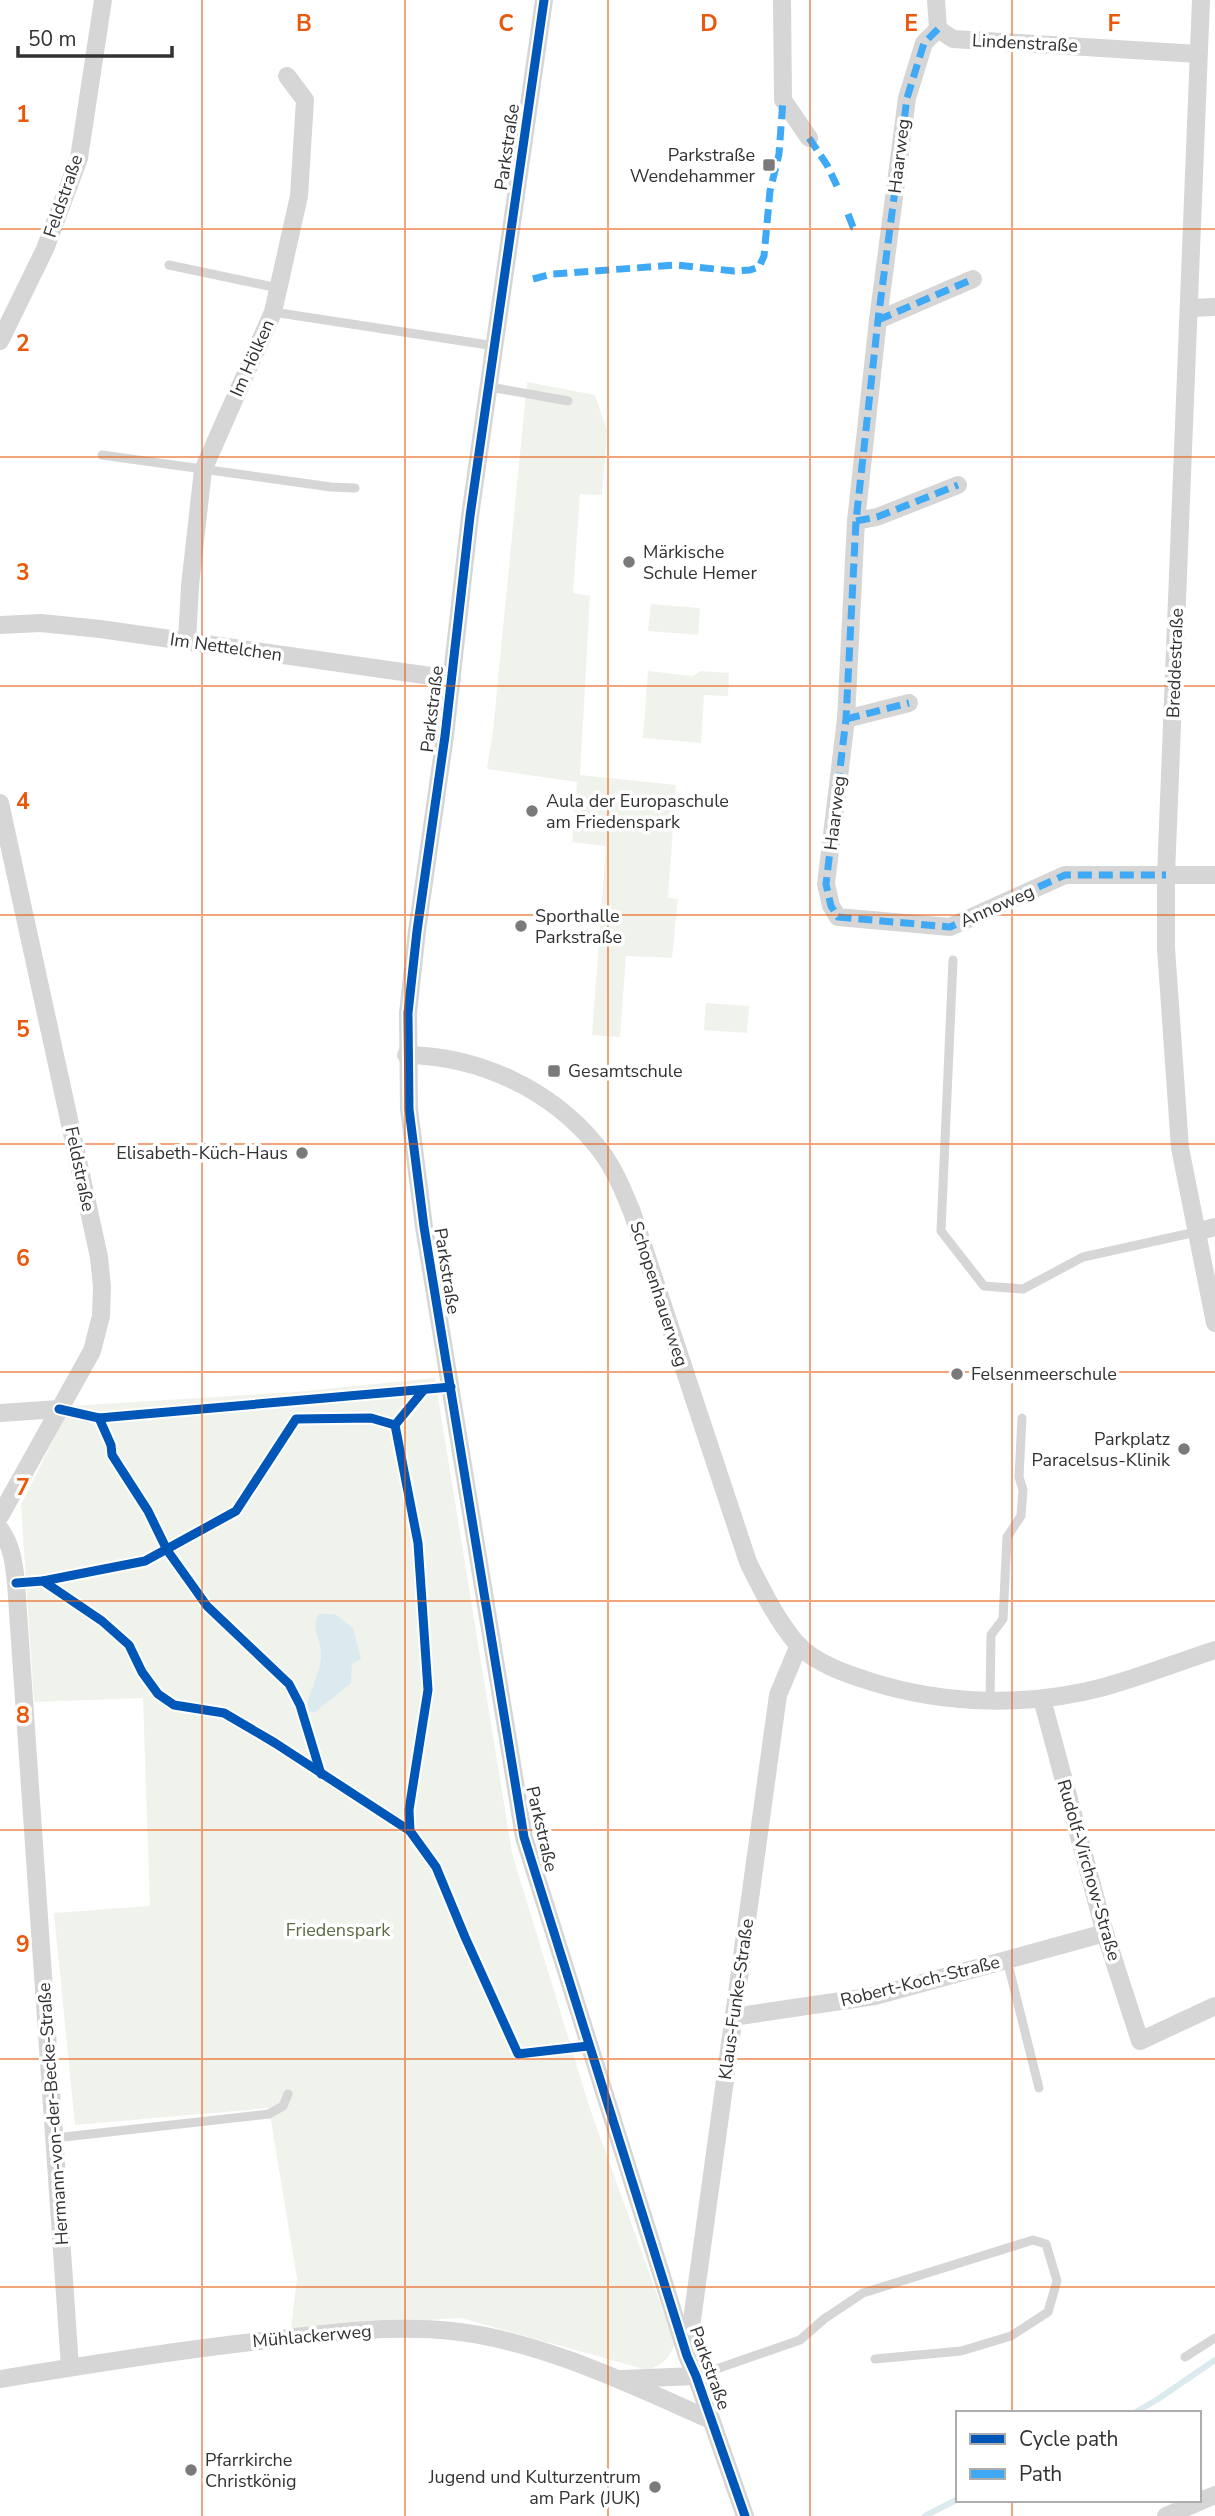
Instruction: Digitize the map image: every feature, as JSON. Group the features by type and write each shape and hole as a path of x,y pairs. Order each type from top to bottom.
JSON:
{"street":[{"name":"Feldstraße","path":"0,341 45,249 79,158 103,0"},
{"name":"Parkstraße","path":"544,0 470,516 452,679 417,931 406,1055 409,1109 424,1227 524,1837 687,2356 745,2516"},
{"path":"782,0 783,100 809,138"},
{"path":"936,0 938,29"},
{"name":"Breddestraße","path":"1201,0 1166,875 1166,948 1180,1148 1215,1323"},
{"name":"Lindenstraße","path":"938,29 953,39 1198,54"},
{"name":"Haarweg","path":"831,906 826,884 846,719 856,522 878,320 907,98 923,43 938,29"},
{"name":"Im Hölken","path":"187,641 190,586 203,470 273,312 299,196 305,100 288,76"},
{"path":"878,320 973,279"},
{"path":"1189,308 1215,307"},
{"path":"856,522 877,517 958,485"},
{"name":"Im Nettelchen","path":"0,625 41,623 452,679"},
{"path":"846,719 909,703"},
{"name":"Feldstraße","path":"0,803 96,1244 103,1287 101,1316 92,1351 0,1516"},
{"name":"Annoweg","path":"831,906 838,917 950,927 1065,875 1166,875"},
{"path":"1166,875 1215,875"},
{"name":"Schopenhauerweg","path":"406,1055 449,1059 498,1073 543,1097 577,1125 598,1147 618,1178 632,1212 748,1562 769,1604 799,1645 829,1667 887,1687 935,1696 990,1700 1042,1699 1103,1687 1215,1650"},
{"path":"1196,1232 1215,1227"},
{"path":"0,1413 59,1409"},
{"name":"Hermann-von-der-Becke-Straße","path":"0,1529 13,1557 16,1583 71,2367"},
{"name":"Klaus-Funke-Straße","path":"687,2356 778,1695 799,1645"},
{"name":"Rudolf-Virchow-Straße","path":"1042,1699 1105,1933 1140,2041 1215,2006"},
{"name":"Robert-Koch-Straße","path":"733,2017 875,1996 1105,1933"},
{"name":"Mühlackerweg","path":"0,2379 217,2345 337,2332 395,2329 453,2331 537,2349 619,2379 712,2420"},
{"name":"Mühlackerweg","path":"619,2379 696,2376"},
{"path":"1166,2516 1199,2502"}],"lane":[{"path":"169,265 278,288"},
{"path":"273,312 495,346"},
{"path":"490,387 568,401"},
{"path":"102,455 331,487 355,488"},
{"path":"953,960 941,1231 984,1286 1023,1289 1083,1257 1196,1232"},
{"path":"990,1700 991,1635 1003,1619 1007,1537 1021,1516 1023,1490 1019,1477 1022,1418"},
{"path":"1007,1960 1039,2088"},
{"path":"55,2138 269,2114 284,2106 288,2094"},
{"path":"696,2376 800,2340 824,2319 863,2293 1033,2240 1046,2244 1057,2281 1048,2312 1011,2336 961,2351 875,2359"},
{"path":"1185,2357 1215,2338"}],"green space":[{"path":"527,382 595,395 607,430 602,495 580,494 573,593 590,596 580,775 676,785 668,898 678,899 672,958 626,956 620,1037 592,1035 606,846 572,842 577,782 487,769"},
{"path":"651,604 700,608 698,635 648,631"},
{"path":"648,671 693,676 701,671 729,673 728,696 704,695 701,743 643,738"},
{"path":"706,1003 749,1006 747,1033 704,1030"},
{"name":"Friedenspark","path":"435,1378 512,1853 590,2109 675,2344 664,2361 647,2370 461,2318 291,2329 297,2279 269,2108 75,2125 54,1913 150,1906 143,1698 34,1702 21,1505 70,1406 296,1392"}],"shaded area":[{"path":"318,1614 335,1614 353,1628 361,1659 352,1664 351,1683 315,1712 308,1712 321,1657 316,1632"}],"waterway":[{"path":"1137,2411 1215,2360"},
{"path":"925,2516 956,2500"}],"marked path":[{"path":"938,29 924,43 907,98 878,320 856,521 846,719 826,884 831,906 838,917 950,927 1065,875 1166,875"},
{"path":"533,279 552,274 677,265 734,271 759,267 764,256 770,191 779,154 783,100"},
{"path":"809,138 837,186"},
{"path":"848,214 853,227 860,228"},
{"path":"878,320 973,279"},
{"path":"856,521 877,517 958,485"},
{"path":"846,719 909,703"}],"cycle path":[{"path":"544,0 470,516 445,736 417,931 408,1013 409,1109 424,1227 524,1837 687,2356 745,2516"},
{"path":"59,1409 99,1418 451,1387"},
{"path":"16,1583 43,1581 102,1621 129,1645 142,1672 158,1694 174,1705 224,1713 410,1831 409,1810 428,1690 418,1543 395,1425 423,1391"},
{"path":"99,1418 111,1445 112,1455 148,1511 167,1550 207,1606 289,1684 300,1705 321,1774"},
{"path":"43,1581 145,1561 236,1511 296,1419 371,1418 395,1425"},
{"path":"410,1831 436,1867 518,2054 588,2046"}],"place":[{"name":"Parkstraße Wendehammer","path":"769,165"},
{"name":"Märkische Schule Hemer","path":"629,562"},
{"name":"Aula der Europaschule am Friedenspark","path":"532,811"},
{"name":"Sporthalle Parkstraße","path":"521,926"},
{"name":"Gesamtschule","path":"554,1071"},
{"name":"Elisabeth-Küch-Haus","path":"302,1153"},
{"name":"Felsenmeerschule","path":"957,1374"},
{"name":"Parkplatz Paracelsus-Klinik","path":"1184,1449"},
{"name":"Pfarrkirche Christkönig","path":"191,2470"},
{"name":"Jugend und Kulturzentrum am Park (JUK)","path":"655,2487"}]}
